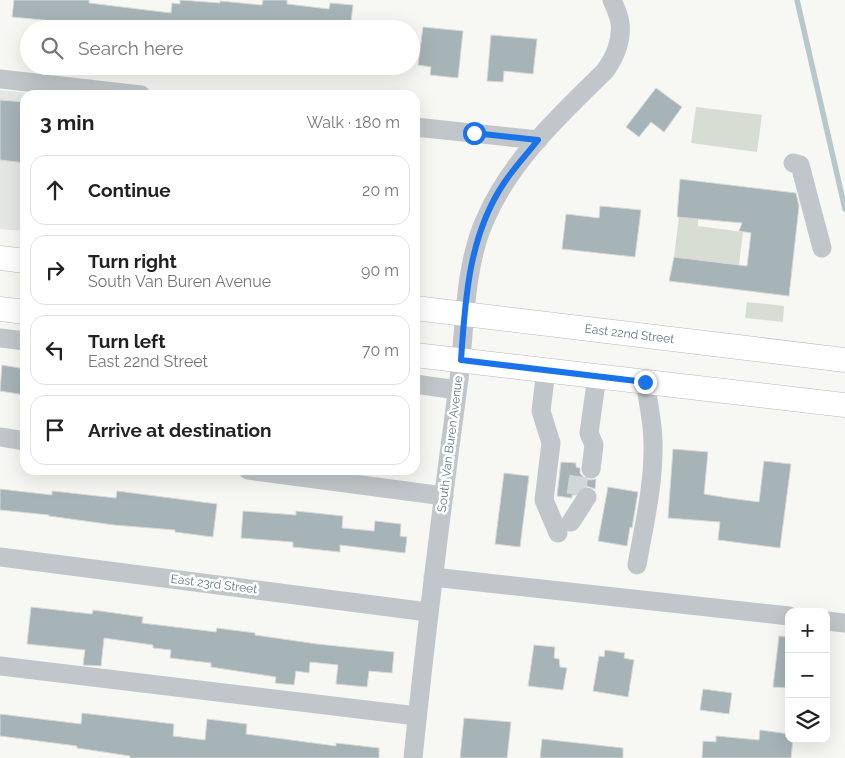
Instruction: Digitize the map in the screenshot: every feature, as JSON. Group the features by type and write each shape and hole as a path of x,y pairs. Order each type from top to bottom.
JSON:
{"main road":[{"path":"0,258 20,260"},
{"path":"0,309 20,311"},
{"name":"East 22nd Street","path":"420,309 845,360"},
{"path":"420,356 845,406"}],"street":[{"name":"South Van Buren Avenue","path":"413,758 428,612 461,360 464,314 475,248 485,218 504,182 538,140 605,71 613,60 617,50 620,22 612,0"},
{"path":"0,79 97,90"},
{"path":"420,127 538,140"},
{"path":"793,163 800,164 822,248"},
{"path":"0,338 20,340"},
{"path":"546,370 541,411 551,443 544,500 565,527 581,496"},
{"path":"585,468 581,442 589,434 597,376"},
{"path":"637,565 652,474 654,440 645,382"},
{"path":"420,385 457,390"},
{"path":"0,437 20,440"},
{"path":"286,475 444,496"},
{"name":"East 23rd Street","path":"0,557 428,612"},
{"path":"433,577 785,616"},
{"path":"830,621 845,623"},
{"path":"0,666 417,716"}],"shaded area":[{"path":"0,90 20,92 20,231 0,229"},
{"path":"696,107 762,115 757,152 691,143"},
{"path":"679,217 698,219 698,226 743,232 739,265 674,257"},
{"path":"747,302 784,306 783,322 745,318"}],"building":[{"path":"14,0 89,0 89,3 171,13 172,3 180,4 180,0 262,5 263,0 287,0 287,4 329,9 330,3 353,5 351,20 44,20 12,17"},
{"path":"423,27 463,31 458,78 430,75 431,67 420,65"},
{"path":"491,35 537,39 533,74 504,71 503,82 487,81"},
{"path":"656,88 682,107 664,132 651,122 639,137 626,127"},
{"path":"0,100 20,102 20,162 0,160"},
{"path":"680,179 796,193 799,206 789,296 669,281 674,257 747,266 751,233 739,231 742,223 677,217"},
{"path":"600,206 641,210 635,257 562,249 566,214 599,218"},
{"path":"2,365 20,368 20,394 0,391"},
{"path":"673,449 708,452 704,494 759,502 764,461 791,464 780,548 718,540 720,522 668,518"},
{"path":"561,462 576,463 576,467 580,468 580,473 584,478 596,479 595,489 587,486 581,487 575,495 572,495 572,498 557,496"},
{"path":"504,473 529,476 520,547 495,544"},
{"path":"608,487 638,492 627,546 598,541"},
{"path":"0,489 52,495 52,491 116,498 117,491 217,504 213,537 175,532 175,530 114,525 0,510"},
{"path":"243,511 296,515 296,511 343,516 342,528 374,531 375,521 401,524 400,536 407,537 405,553 340,545 340,552 293,547 293,542 241,538"},
{"path":"31,607 92,614 93,610 143,617 142,623 216,632 217,628 317,644 394,652 392,673 369,671 367,687 336,684 338,665 310,662 309,673 296,671 294,685 275,683 276,677 211,667 211,663 170,658 171,650 153,648 153,645 104,638 101,666 83,665 85,650 27,644"},
{"path":"779,636 785,637 785,688 773,687"},
{"path":"534,645 555,647 554,658 559,659 560,667 567,668 563,690 528,686"},
{"path":"605,650 625,653 624,658 634,660 628,697 593,691 599,656 604,657"},
{"path":"703,689 732,693 729,714 700,710"},
{"path":"82,713 174,724 173,736 205,740 207,719 247,724 246,734 336,746 336,743 379,748 379,758 130,758 130,756 77,748 77,746 0,736 0,714 81,724"},
{"path":"464,718 511,722 507,758 460,758"},
{"path":"760,730 785,733 785,743 793,743 791,758 702,758 703,741 716,742 716,736 759,740"},
{"path":"542,739 623,748 623,758 540,758"}],"waterway":[{"path":"797,0 845,209"}],"tunnel":[{"path":"576,495 580,468"}],"route":[{"path":"474,133 538,140 504,182 485,218 479,234 464,314 461,360 645,382"}]}
